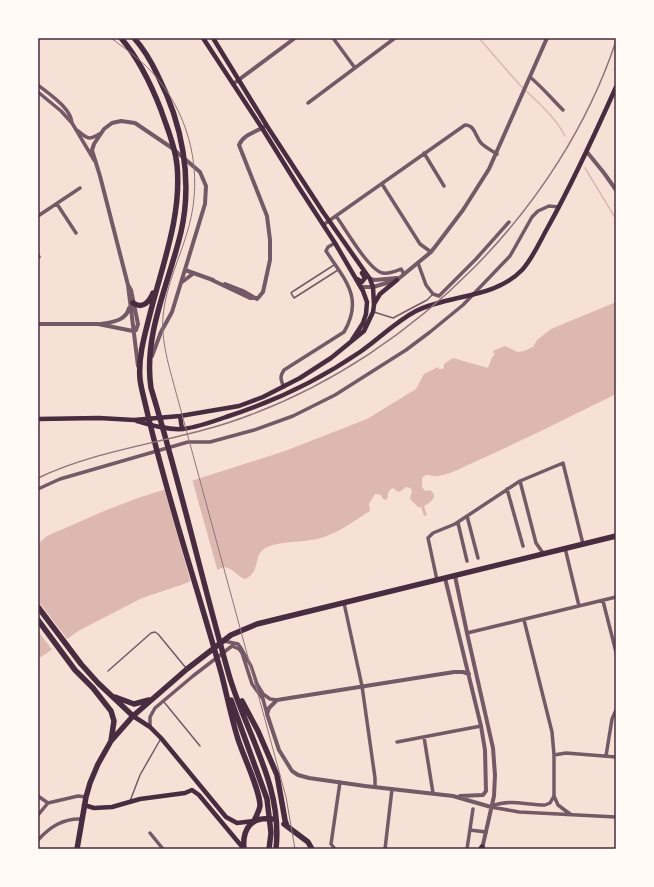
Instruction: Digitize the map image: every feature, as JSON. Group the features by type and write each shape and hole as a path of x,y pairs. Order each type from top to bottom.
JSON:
{"highway":[{"path":"121,38 140,65 154,90 175,150 177,167 177,196 173,227 146,331 141,361 140,379 146,407 238,740 258,797 260,808 254,821"},
{"path":"134,38 151,61 166,90 180,133 185,170 185,199 181,231 154,329 149,376 230,677 259,754 274,800 278,833 276,849"},
{"path":"131,302 137,306 143,306 153,296 164,260"},
{"path":"77,849 86,797 98,764 111,741 133,716 187,669 231,635 257,624 455,576 582,543 616,536"},
{"path":"38,607 81,664 98,683 133,716"},
{"path":"38,620 75,670 107,704 114,716 111,741"},
{"path":"230,677 258,731 277,775 287,826"},
{"path":"222,678 267,799 271,833 269,849"},
{"path":"108,693 126,702 134,704 154,698"},
{"path":"244,849 245,832 248,826 254,821 262,818 268,818 287,826 316,849"},
{"path":"308,842 312,849"}],"main road":[{"path":"38,419 98,418 134,420 180,416 239,406 263,397 300,378 331,358 364,331 373,312 373,288 370,279 264,127 232,84 203,38"},
{"path":"212,38 239,80 298,186 335,243 361,287 367,302 366,314 363,323 350,343"},
{"path":"134,420 162,427 182,429 209,423 249,410 314,380 348,360 362,351 402,319 418,310 439,302 490,290 513,278 528,263 559,207 587,152 616,87"},
{"path":"351,253 365,278 362,282 353,275"},
{"path":"374,305 380,294 401,277"},
{"path":"180,416 182,429"},
{"path":"133,716 150,727 161,738 230,820 237,823 254,821"},
{"path":"84,805 94,808 112,807 130,801 185,793 192,790 196,779"},
{"path":"192,790 199,794 244,849"}],"street":[{"path":"232,84 295,38"},
{"path":"333,38 355,68"},
{"path":"308,103 395,38"},
{"path":"361,287 373,288 401,277 431,252 463,210 497,154 547,38"},
{"path":"530,77 564,110"},
{"path":"38,85 65,108 72,117 72,123"},
{"path":"38,92 72,123 96,163"},
{"path":"38,324 98,324 118,321 128,312 131,302 131,290 128,285 92,150 101,133 112,123 121,120 132,122 144,128 172,148 200,172 206,186 205,204 182,282 171,315 161,332 150,360"},
{"path":"323,225 465,125 472,127 481,143 497,154"},
{"path":"185,270 212,280 250,298 257,298 263,292 270,260 270,240 267,216 239,144 242,139 249,134 264,127"},
{"path":"75,128 90,139 101,133"},
{"path":"587,152 616,190"},
{"path":"424,154 444,186"},
{"path":"382,184 420,244 431,252"},
{"path":"38,216 80,188"},
{"path":"57,204 76,233"},
{"path":"38,489 60,479 188,442 210,442 254,430 293,416 335,395 396,356 463,305 510,256 532,218 538,211 550,206 559,207"},
{"path":"336,216 375,270 382,273 388,273 401,269 401,277"},
{"path":"418,264 426,285 433,294 439,296 509,222"},
{"path":"284,386 280,380 281,374 284,370 344,332 349,323 353,311 352,296 326,251 328,247 335,243"},
{"path":"182,282 194,273"},
{"path":"370,279 379,280 401,277"},
{"path":"131,302 138,324 136,330 133,331"},
{"path":"98,324 133,331"},
{"path":"123,329 135,341"},
{"path":"133,331 140,379"},
{"path":"437,580 428,538 432,533 458,523 520,481 563,463 582,543"},
{"path":"520,481 536,543 543,553"},
{"path":"507,489 523,546"},
{"path":"468,516 478,558"},
{"path":"458,523 467,561"},
{"path":"566,548 579,606"},
{"path":"455,576 494,748 494,796 482,848"},
{"path":"445,578 469,674 485,750 486,791 483,795 479,796 453,796"},
{"path":"467,633 616,597"},
{"path":"603,601 616,652"},
{"path":"344,603 362,686 376,787"},
{"path":"524,620 550,722 554,755 554,796 558,805 570,814"},
{"path":"224,641 238,644 251,666 257,684 263,694 270,699 277,700 454,672 469,674"},
{"path":"150,727 149,722 152,713 163,700 232,646 239,649 242,653 252,684 263,699 279,750 292,771 298,775 309,778 392,790 453,796 519,812 616,817"},
{"path":"267,714 269,708 277,700"},
{"path":"606,756 612,719 616,710"},
{"path":"397,742 481,726"},
{"path":"424,736 433,793"},
{"path":"554,755 566,753 616,757"},
{"path":"335,849 331,844 340,782"},
{"path":"385,849 392,790"},
{"path":"38,796 48,803"},
{"path":"38,815 48,803 78,796 86,797"},
{"path":"491,806 502,802 545,806 550,803 554,796"},
{"path":"467,849 473,809"},
{"path":"38,840 48,829 63,821 82,819"},
{"path":"470,830 486,832"},
{"path":"150,833 163,849"}],"lane":[{"path":"335,265 291,293 295,298 338,270"},
{"path":"373,312 393,318 427,300 433,294"},
{"path":"108,671 151,633 155,632 187,669"},
{"path":"163,700 200,746"},
{"path":"130,801 140,775 161,738"}],"shaded area":[{"path":"616,302 616,394 525,439 453,472 439,476 425,475 422,478 422,487 425,491 430,490 434,494 432,500 424,506 427,515 424,516 421,507 418,507 410,499 412,490 410,488 406,487 398,492 393,488 390,490 386,500 383,499 381,495 375,494 369,504 370,511 334,533 315,540 276,544 264,549 259,556 253,572 245,579 230,569 224,567 184,584 142,598 80,630 38,659 38,544 47,536 138,498 285,451 367,419 416,389 424,374 438,367 439,369 443,369 444,364 453,358 488,368 495,353 493,353 493,351 505,346 518,352 524,351 533,347 537,340 551,329"}],"pier":[{"path":"192,479 218,572 191,583 164,488"},
{"path":"38,601 68,640 53,651 38,631"}],"waterway":[{"path":"479,38 520,85 551,115 565,136"},
{"path":"585,168 616,219"}],"tram line":[{"path":"111,38 147,67 169,94 186,129 191,148 195,187 193,206 186,237 167,293 163,316 164,342 167,360 286,797 295,849"}],"railway":[{"path":"38,478 90,458 197,432 250,415 311,388 369,354 424,314 474,268 519,217 558,162 591,103 616,41"}]}
